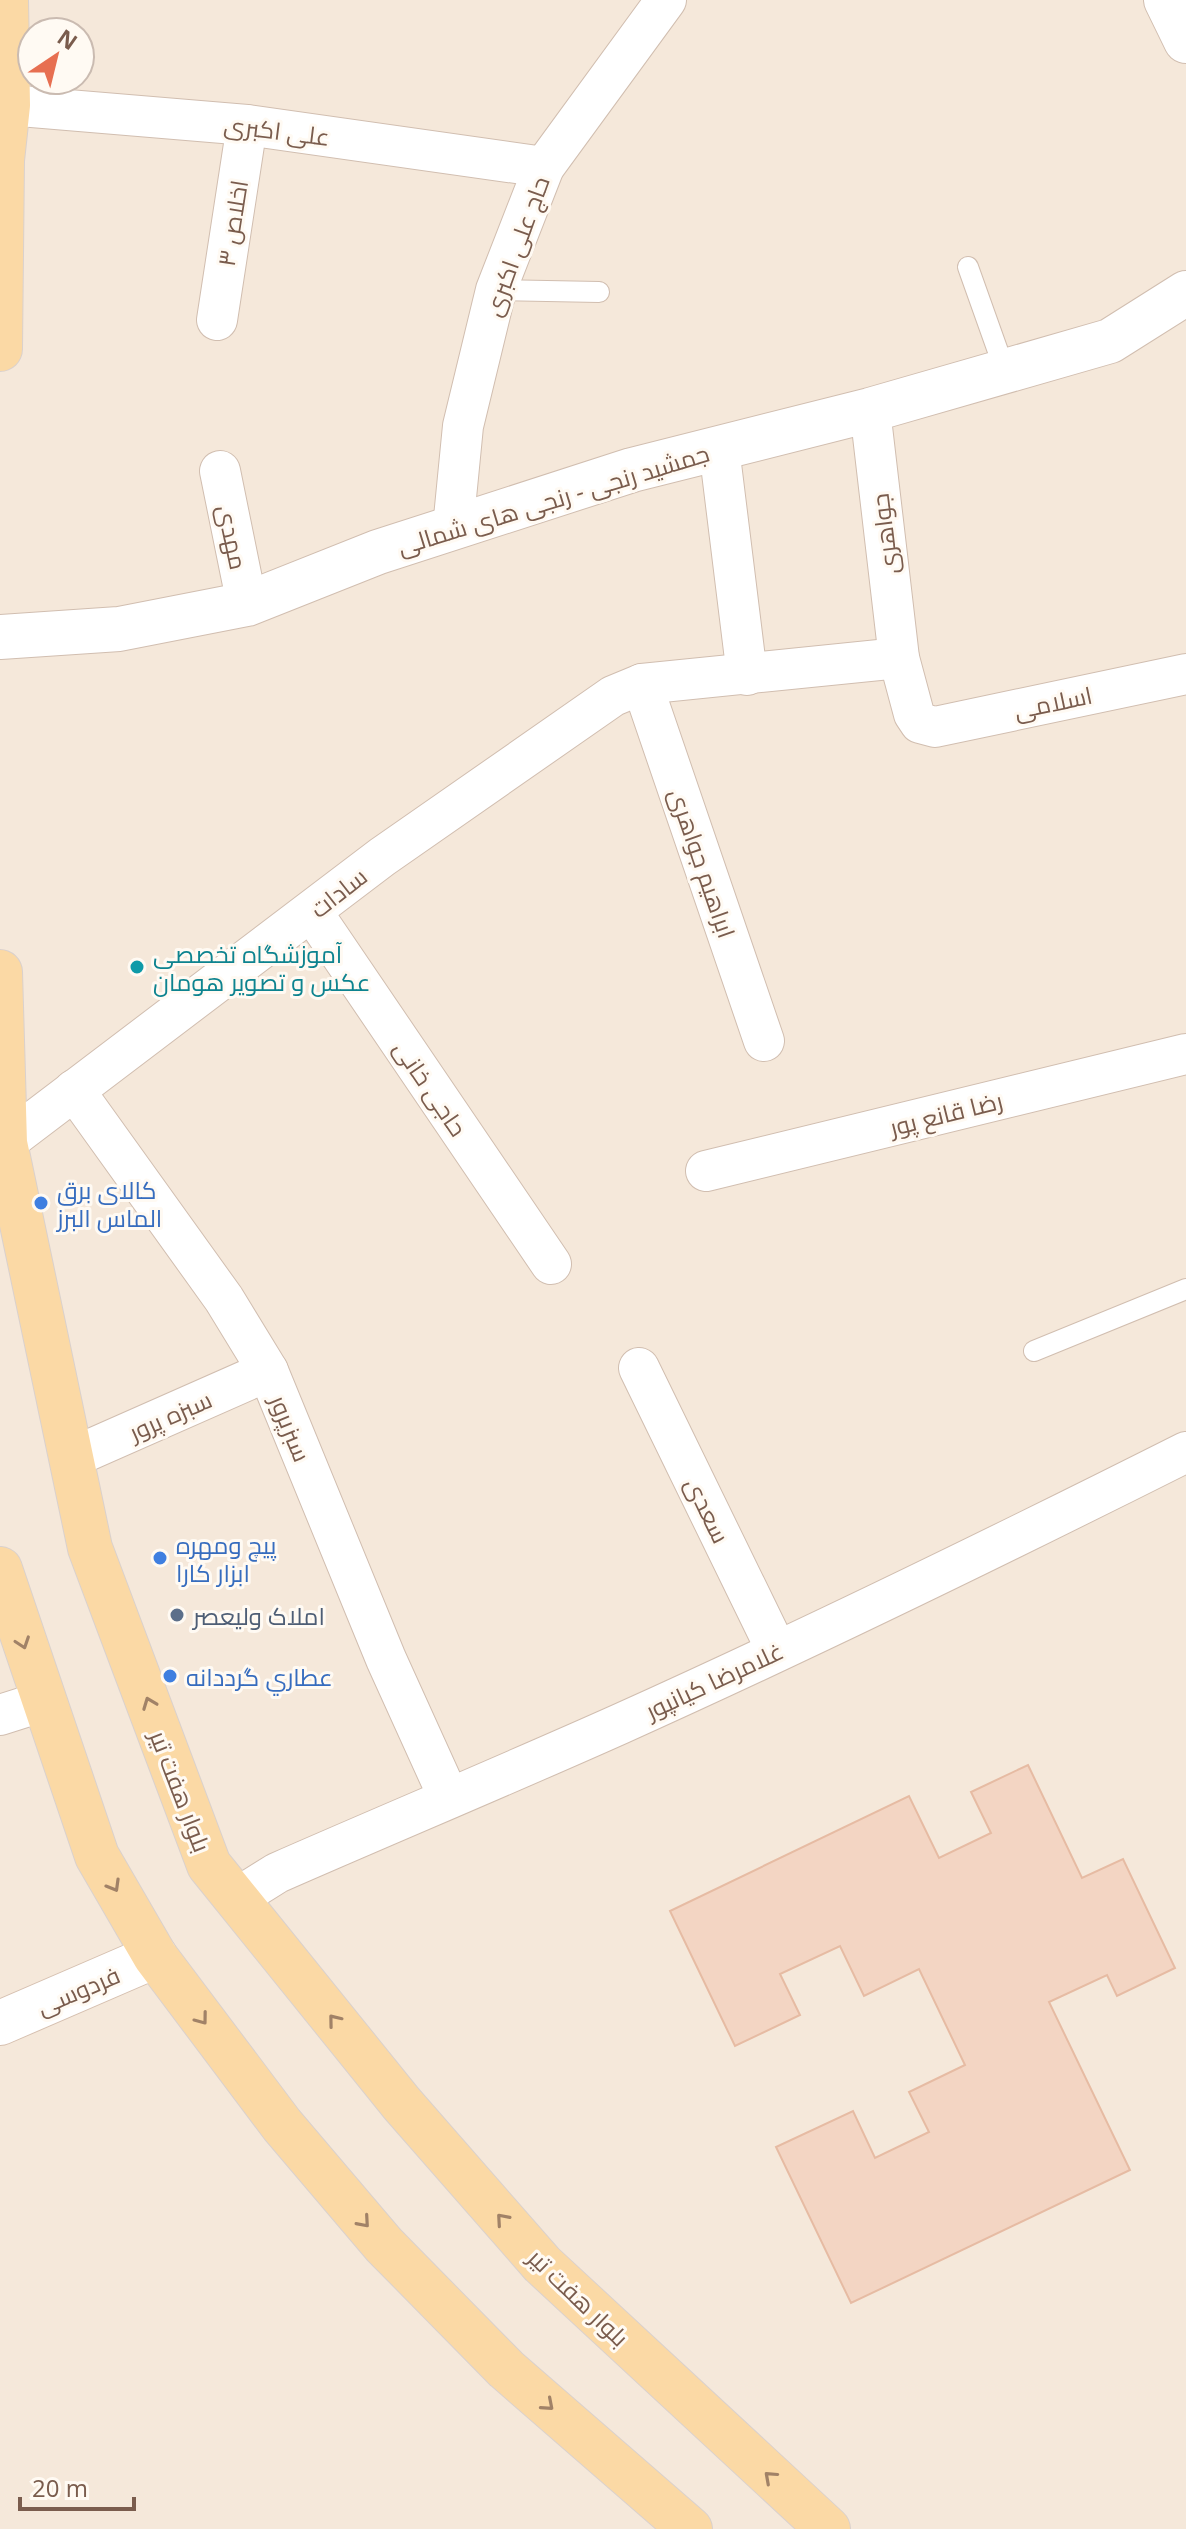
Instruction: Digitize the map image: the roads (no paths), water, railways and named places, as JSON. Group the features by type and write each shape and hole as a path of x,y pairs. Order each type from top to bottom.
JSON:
{"main road":[{"path":"0,349 1,162 8,105 6,0"},
{"name":"بلوار هفت تیر","path":"0,972 5,1143 90,1548 209,1865 402,2104 542,2264 828,2529"},
{"path":"0,1569 97,1856 155,1956 282,2125 384,2245 506,2369 690,2529"}],"street":[{"name":"حاج علی اکبری","path":"453,528 463,426 496,290 544,167 666,0"},
{"path":"1166,0 1186,41"},
{"name":"علی اکبری","path":"8,105 247,125 544,167"},
{"name":"اخلاص ۳","path":"217,320 247,125"},
{"name":"جمشید رنجی - رنجی های شمالی","path":"0,637 119,629 247,604 378,552 632,470 870,410 1110,341 1186,293"},
{"name":"جواهری","path":"870,410 899,658 914,714 920,723"},
{"path":"719,448 747,675"},
{"name":"مهدی","path":"220,471 247,604"},
{"path":"642,684 899,658"},
{"name":"اسلامی","path":"920,723 935,727 1186,674"},
{"name":"سادات","path":"5,1143 382,857 613,696 642,684"},
{"name":"ابراهیم جواهری","path":"642,684 764,1041"},
{"name":"حاجی خانی","path":"312,912 551,1264"},
{"name":"رضا قانع پور","path":"706,1171 1186,1054"},
{"name":"سبزپرور","path":"74,1090 224,1299 268,1371 386,1659 449,1798"},
{"name":"سعدی","path":"639,1368 777,1651"},
{"name":"سبزه پرور","path":"71,1458 268,1371"},
{"name":"غلامرضا کیانپور","path":"237,1898 277,1873 777,1651 996,1548 1186,1452"},
{"path":"0,1715 44,1701"},
{"name":"فردوسی","path":"0,2023 155,1956"}],"lane":[{"path":"968,267 1005,371"},
{"path":"496,290 599,292"},
{"path":"1034,1351 1186,1289"}],"place":[{"name":"آموزشگاه تخصصی عکس و تصویر هومان","path":"137,967"},
{"name":"کالای برق الماس البرز","path":"41,1203"},
{"name":"پیچ ومهره ابزار کارا","path":"160,1558"},
{"name":"املاک ولیعصر","path":"177,1615"},
{"name":"عطاري گرددانه","path":"170,1676"}]}
